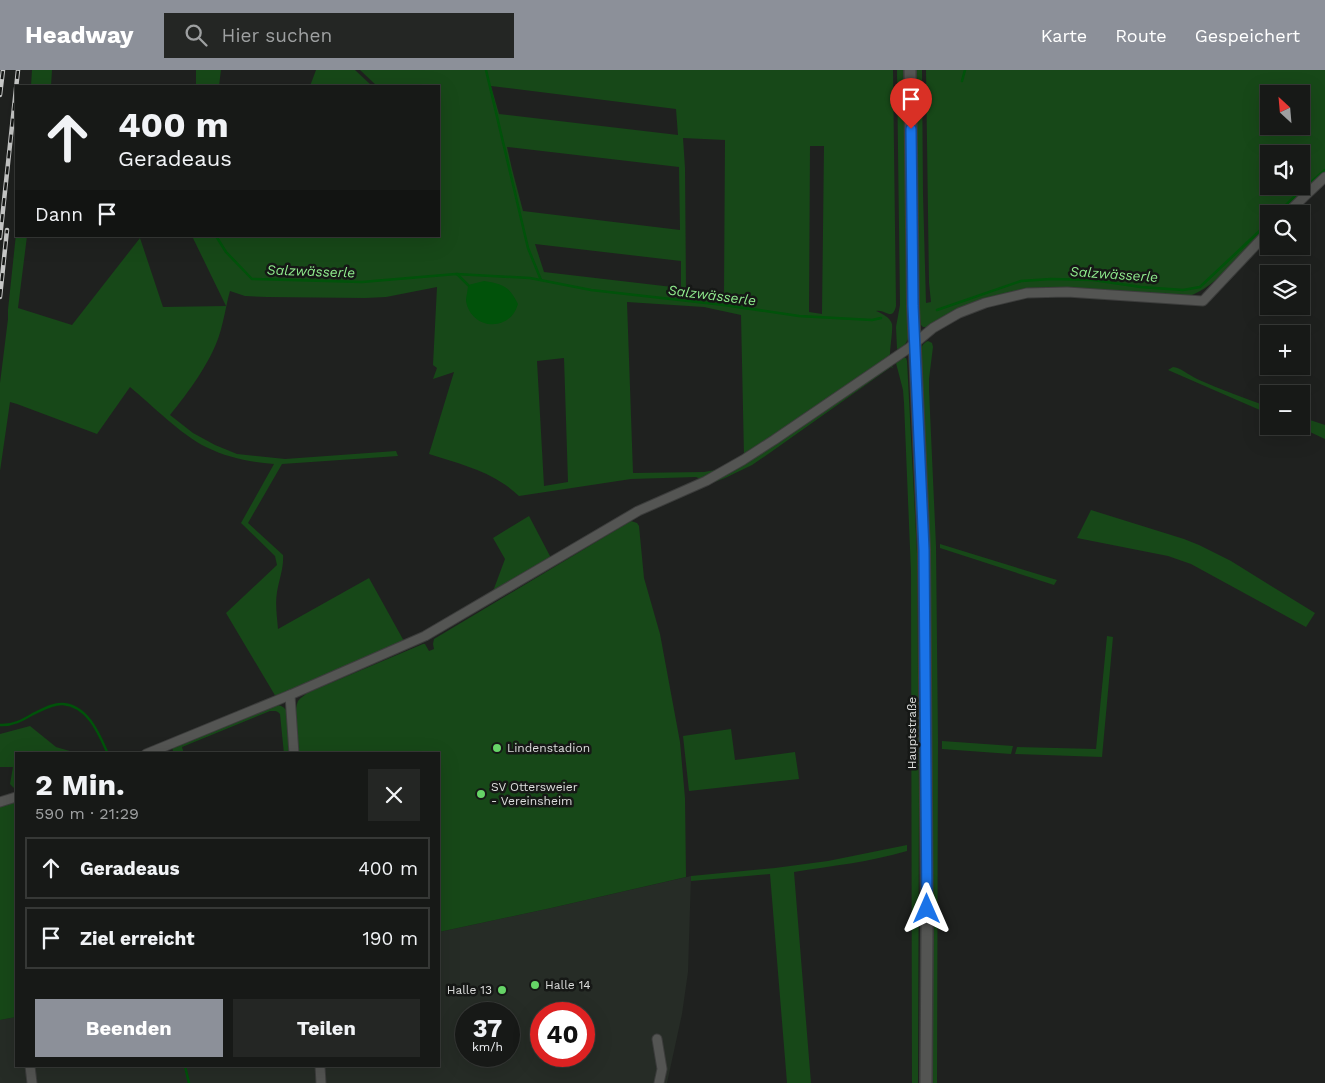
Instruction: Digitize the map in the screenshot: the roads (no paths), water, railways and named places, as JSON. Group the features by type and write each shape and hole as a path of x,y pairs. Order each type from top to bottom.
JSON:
{"street":[{"name":"Hauptstraße","path":"910,70 915,343 924,550 927,919 926,1083"},
{"path":"1295,205 1325,177"},
{"path":"151,752 425,636 638,512 706,481 743,460 915,343 933,328 959,313 985,303 1027,293 1067,292 1202,301 1260,240"},
{"path":"290,694 294,752"},
{"path":"0,802 15,797"},
{"path":"658,1039 662,1069 660,1083"},
{"path":"30,1067 32,1083"},
{"path":"320,1067 321,1083"}],"waterway":[{"name":"Salzwässerle","path":"486,70 528,248 541,280"},
{"path":"962,81 965,70"},
{"name":"Salzwässerle","path":"1286,205 1325,170"},
{"name":"Salzwässerle","path":"937,310 1021,281 1051,279 1093,280 1141,287 1183,290 1200,287 1260,230"},
{"name":"Salzwässerle","path":"217,237 226,252 252,279 362,282 456,274 530,278 591,290 724,305 799,316 872,320 881,318"},
{"name":"Salzwässerle","path":"457,274 468,285"},
{"name":"Salzwässerle","path":"0,725 9,725 55,705 72,706 86,715 92,722 107,752"},
{"name":"Salzwässerle","path":"185,1067 189,1083"}],"railway":[{"path":"0,95 3,70"},
{"path":"16,85 18,70"},
{"path":"0,238 15,98"},
{"path":"0,297 7,230"}],"place":[{"name":"Lindenstadion","path":"497,748"},
{"name":"SV Ottersweier - Vereinsheim","path":"481,794"},
{"name":"Halle 14","path":"535,985"},
{"name":"Halle 13","path":"502,990"}]}
